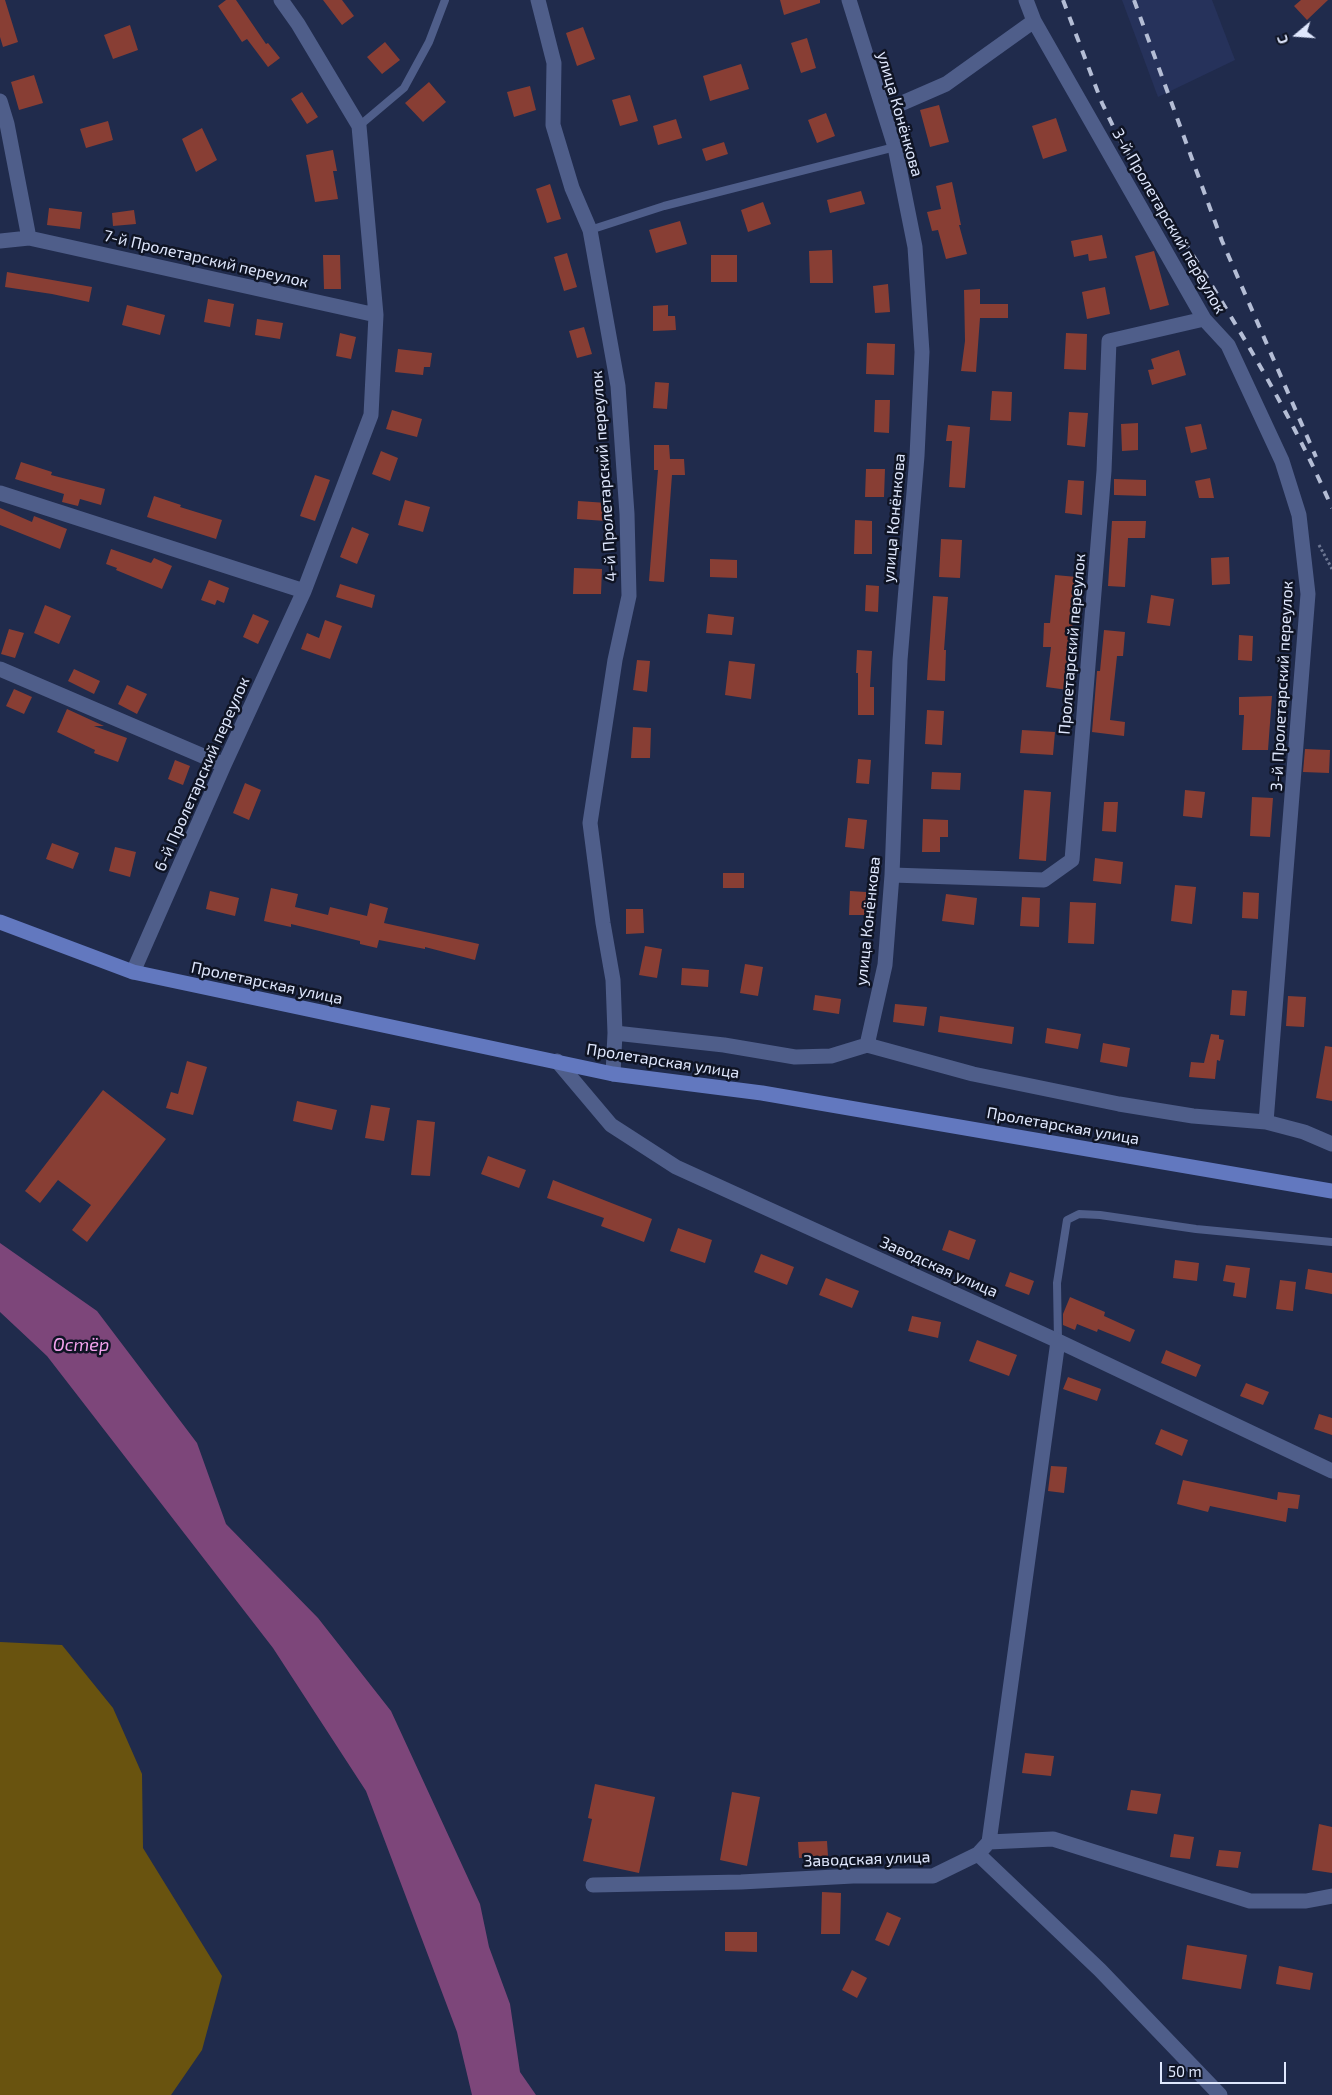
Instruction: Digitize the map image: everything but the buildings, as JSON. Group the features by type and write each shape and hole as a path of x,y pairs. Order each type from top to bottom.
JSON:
{"main road":[{"name":"Пролетарская улица","path":"0,922 133,972 468,1045 557,1061 613,1074 762,1093 1332,1191"}],"street":[{"path":"281,0 298,24 359,126"},
{"name":"4-й Пролетарский переулок","path":"538,0 554,63 553,124 572,188 590,230 618,386 628,514 629,596 615,660 590,822 603,924 613,980 615,1033 613,1074"},
{"name":"улица Конёнкова","path":"849,0 895,147 915,247 922,352 917,456 900,660 892,875 884,965 867,1045"},
{"name":"3-й Пролетарский переулок","path":"1026,0 1034,21 1204,319 1228,345 1282,461 1299,515 1308,594 1266,1122"},
{"path":"884,112 946,84 1034,21"},
{"path":"0,101 8,124 29,238"},
{"name":"6-й Пролетарский переулок","path":"133,972 224,764 304,591 371,415 376,316 359,126"},
{"name":"7-й Пролетарский переулок","path":"0,241 29,238 376,316"},
{"name":"Пролетарский переулок","path":"892,875 1044,880 1072,860 1104,471 1109,341 1204,319"},
{"path":"0,493 304,591"},
{"path":"0,669 224,764"},
{"name":"Пролетарская улица","path":"615,1033 724,1045 795,1057 831,1056 867,1045 972,1074 1118,1104 1193,1116 1266,1122 1304,1132 1332,1144"},
{"name":"Заводская улица","path":"557,1061 611,1125 676,1167 1058,1341 1332,1471"},
{"path":"1058,1341 989,1842 1053,1839 1250,1901 1306,1902 1332,1896"},
{"name":"Заводская улица","path":"593,1885 740,1882 853,1876 933,1876 978,1854 989,1842"},
{"path":"978,1854 1100,1970 1220,2095"}],"lane":[{"path":"359,126 404,88 429,42 445,0"},
{"path":"590,230 664,206 895,147"},
{"path":"1058,1341 1057,1283 1067,1220 1079,1214 1100,1215 1196,1229 1332,1242"}],"shaded area":[{"path":"1122,0 1212,0 1235,60 1158,97"},
{"path":"0,1642 62,1645 113,1708 142,1774 143,1848 222,1976 202,2050 171,2095 0,2095"}],"water":[{"name":"Остёр","path":"0,1243 97,1311 197,1443 226,1524 318,1618 391,1711 480,1904 489,1947 510,2004 520,2072 536,2095 472,2095 457,2032 366,1791 273,1648 47,1356 0,1312"}],"railway":[{"path":"1063,0 1102,103 1121,143 1261,367 1310,460 1332,508"},
{"path":"1134,0 1222,241 1316,457"}]}
